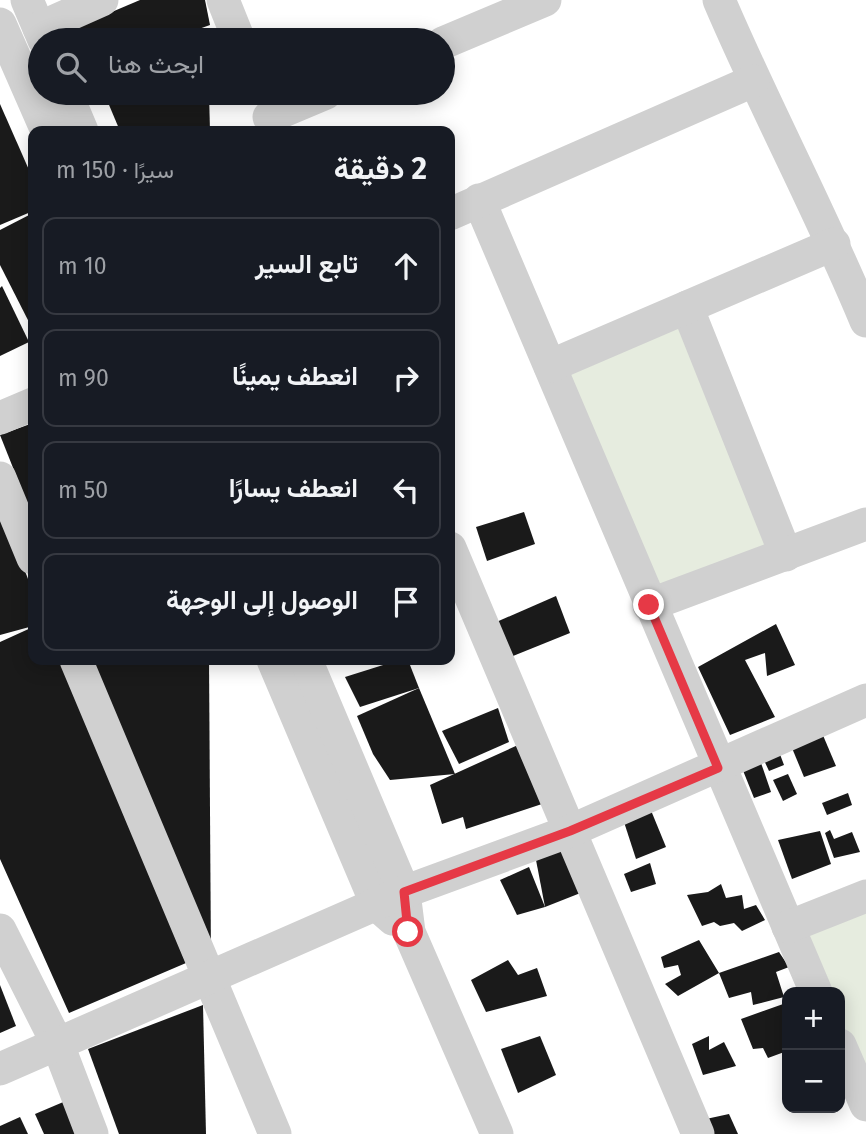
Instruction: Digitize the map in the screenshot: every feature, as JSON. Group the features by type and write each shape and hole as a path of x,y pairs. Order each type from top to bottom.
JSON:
{"street":[{"path":"36,23 102,0"},
{"path":"223,0 234,28"},
{"path":"455,38 545,0"},
{"path":"719,0 753,80 834,244 866,321"},
{"path":"2,36 28,91"},
{"path":"753,80 464,207 550,366 718,768 814,987"},
{"path":"35,105 45,126"},
{"path":"71,105 80,126"},
{"path":"267,114 292,105"},
{"path":"550,366 834,244"},
{"path":"687,307 786,555"},
{"path":"0,418 28,406"},
{"path":"0,478 28,546"},
{"path":"649,605 866,524"},
{"path":"455,560 698,1134"},
{"path":"78,665 275,1134"},
{"path":"275,665 408,932 497,1134"},
{"path":"308,665 390,898"},
{"path":"0,1069 390,898 570,831 866,701"},
{"path":"788,927 866,896"},
{"path":"0,930 58,1045 92,1134"},
{"path":"842,1050 866,1105"}],"shaded area":[{"path":"687,308 786,555 650,605 551,366"},
{"path":"866,896 866,1105 845,1057 845,987 815,987 788,927"}],"building":[{"path":"140,0 205,0 210,25 202,28 74,28"},
{"path":"0,104 28,168 28,213 0,225"},
{"path":"109,105 209,105 210,126 118,126"},
{"path":"28,216 28,320 0,265 0,230"},
{"path":"2,286 28,342 0,356"},
{"path":"28,425 28,505 0,435"},
{"path":"0,506 28,579 28,627 0,635"},
{"path":"524,512 535,544 487,561 476,527"},
{"path":"556,596 570,633 513,656 494,623"},
{"path":"776,624 795,665 767,676 765,653 745,660 775,717 730,735 698,667"},
{"path":"28,629 28,665 62,665 186,963 69,1013 0,859 0,642"},
{"path":"92,665 209,665 211,962"},
{"path":"383,665 410,665 419,688 360,707 345,677"},
{"path":"419,688 455,774 390,780 373,754 357,716"},
{"path":"498,708 509,742 459,764 442,731"},
{"path":"822,733 836,766 804,777 792,748"},
{"path":"518,745 545,803 466,829 463,817 442,824 430,785"},
{"path":"778,749 784,765 769,771 762,756"},
{"path":"760,760 771,792 754,798 742,768"},
{"path":"788,774 797,794 783,801 773,780"},
{"path":"848,793 852,805 827,815 822,803"},
{"path":"650,808 666,847 636,859 623,819"},
{"path":"830,830 834,839 852,832 860,852 834,858 825,833"},
{"path":"820,831 831,864 792,879 778,840"},
{"path":"561,849 583,892 545,907 536,860"},
{"path":"650,863 656,884 631,892 624,874"},
{"path":"529,867 545,907 517,915 500,880"},
{"path":"721,884 726,898 742,895 744,909 756,905 765,920 742,931 734,923 720,926 714,922 702,926 687,895 708,892"},
{"path":"699,940 719,973 678,996 665,984 681,975 678,965 664,968 661,957"},
{"path":"779,952 789,967 776,972 782,998 753,1005 751,992 729,998 719,973"},
{"path":"508,960 518,975 537,968 547,996 486,1012 471,980"},
{"path":"0,985 16,1026 0,1033"},
{"path":"782,1004 782,1053 768,1058 763,1048 753,1049 741,1019"},
{"path":"203,1005 206,1134 119,1134 88,1049"},
{"path":"540,1036 556,1075 518,1093 501,1049"},
{"path":"709,1036 709,1050 724,1042 736,1066 703,1075 692,1044"},
{"path":"68,1100 83,1134 44,1134 35,1114"},
{"path":"729,1114 738,1134 714,1134 706,1119"},
{"path":"20,1117 28,1134 0,1134 0,1126"}],"route":[{"path":"408,932 404,892 570,831 718,768 649,605"}]}
